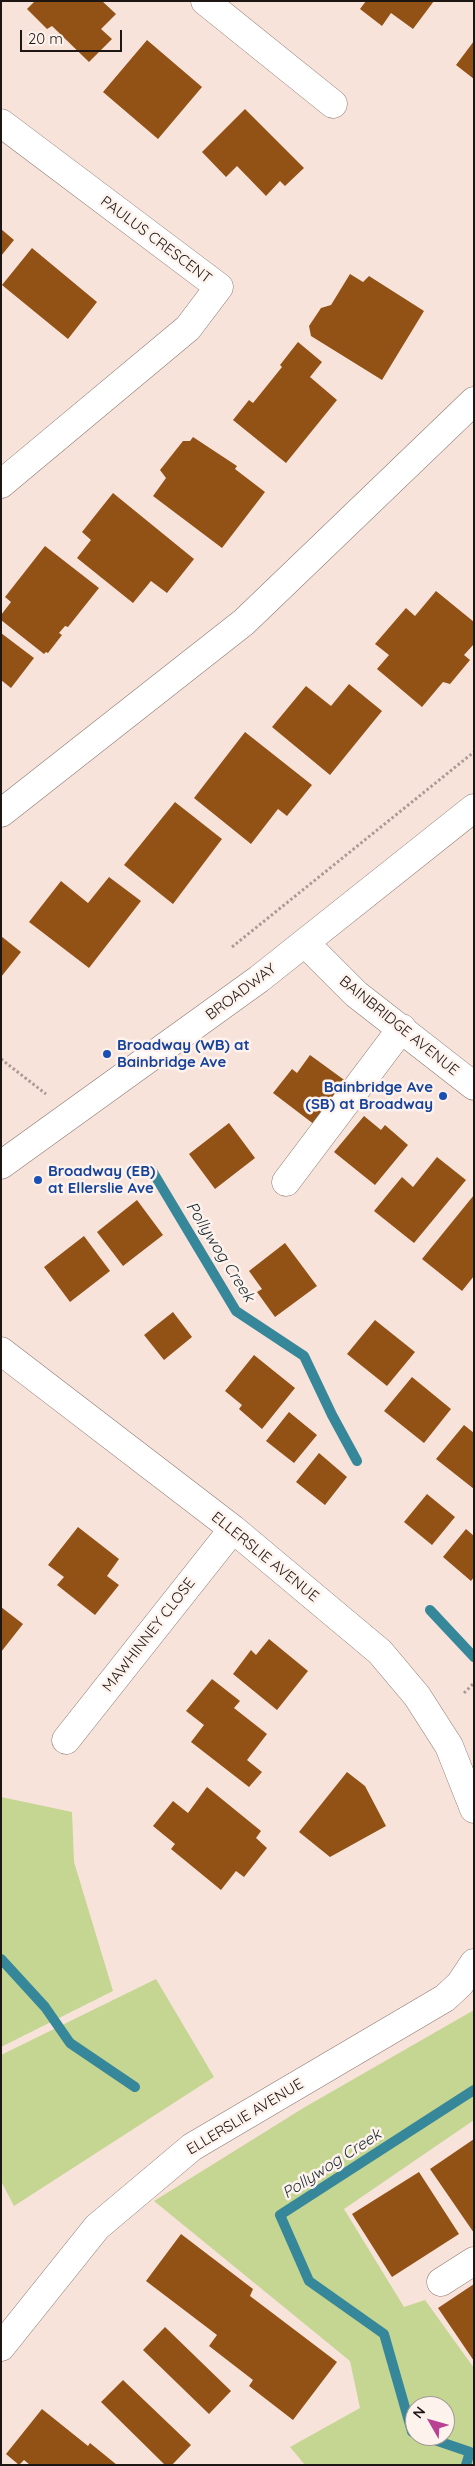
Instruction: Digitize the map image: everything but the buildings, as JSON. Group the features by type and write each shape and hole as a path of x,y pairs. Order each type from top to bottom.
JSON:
{"street":[{"path":"205,1 333,104"},
{"name":"PAULUS CRESCENT","path":"1,123 180,260 219,287 188,328 1,484"},
{"path":"1,813 244,622 474,401"},
{"name":"BROADWAY","path":"1,1166 219,1008 305,943 474,808"},
{"name":"BAINBRIDGE AVENUE","path":"305,943 356,994 474,1086"},
{"path":"286,1182 402,1028"},
{"name":"ELLERSLIE AVENUE","path":"1,1352 233,1529 380,1652 417,1696 449,1746 474,1809"},
{"name":"MAWHINNEY CLOSE","path":"66,1740 233,1529"},
{"name":"ELLERSLIE AVENUE","path":"1,2347 97,2227 192,2147 445,1998 460,1984 474,1963"},
{"path":"441,2282 474,2261"}],"path":[{"path":"232,946 474,752"},
{"path":"1,1059 46,1095"},
{"path":"464,1693 474,1683"}],"green space":[{"path":"1,1797 72,1812 74,1862 113,1991 1,2047"},
{"path":"156,1979 214,2077 14,2206 1,2181 1,2055"},
{"path":"474,2010 474,2120 344,2209 404,2307 425,2300 474,2368 474,2465 305,2465 290,2447 360,2408 350,2361 154,2201 305,2107"}],"waterway":[{"name":"Pollywog Creek","path":"151,1169 236,1311 304,1356 332,1415 357,1461"},
{"name":"Pollywog Creek","path":"430,1610 474,1657"},
{"path":"1,1959 45,2007 70,2043 135,2087"},
{"name":"Pollywog Creek","path":"405,2408 384,2334 309,2281 280,2215 474,2090"},
{"name":"Pollywog Creek","path":"452,2446 470,2452 466,2465"}],"place":[{"name":"Broadway (WB) at Bainbridge Ave","path":"107,1054"},
{"name":"Bainbridge Ave (SB) at Broadway","path":"443,1096"},
{"name":"Broadway (EB) at Ellerslie Ave","path":"38,1180"}]}
